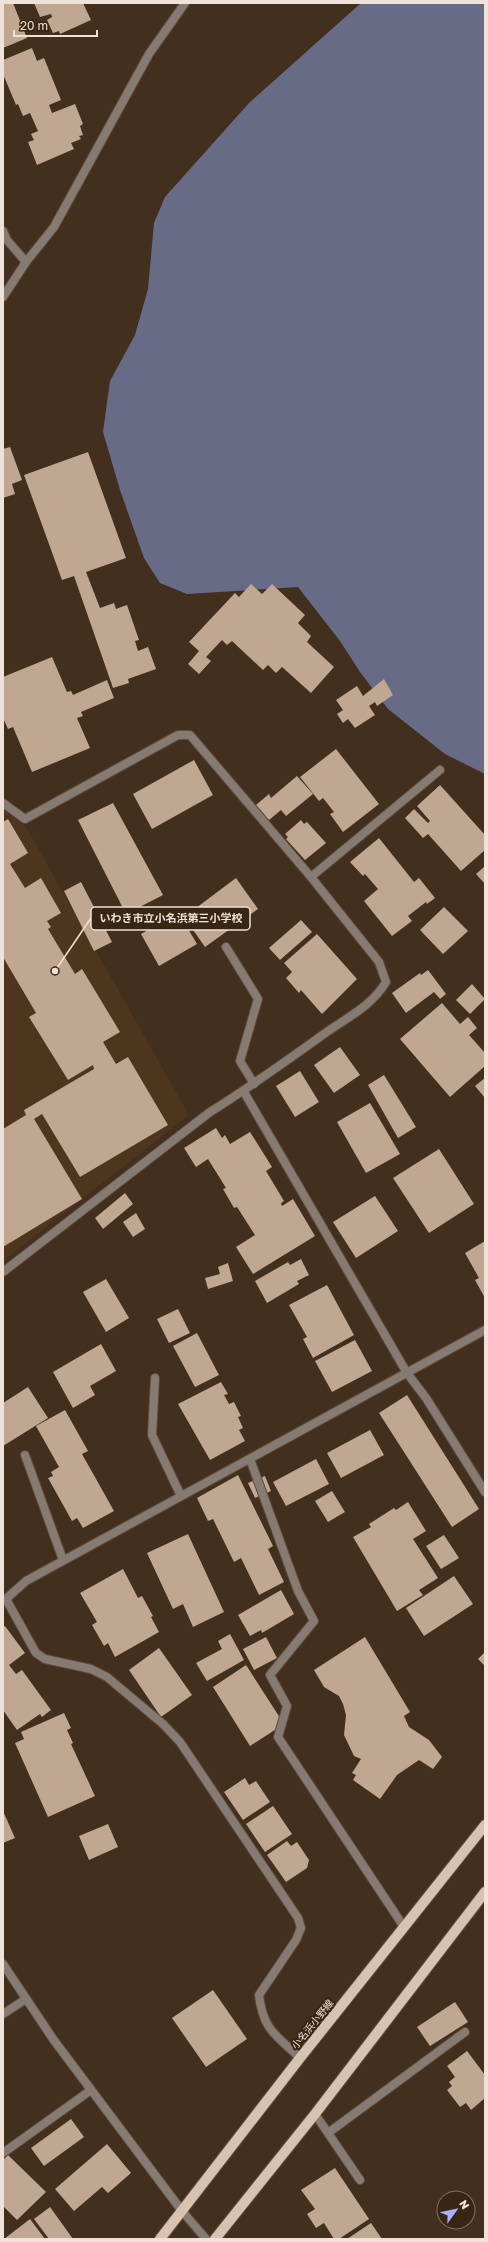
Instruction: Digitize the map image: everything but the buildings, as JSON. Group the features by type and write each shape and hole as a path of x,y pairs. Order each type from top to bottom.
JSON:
{"main road":[{"name":"小名浜小野線","path":"160,2239 300,2058 485,1825"},
{"path":"215,2239 315,2114 485,1892"}],"street":[{"path":"3,297 26,262 54,227 149,54 185,3"},
{"path":"3,231 26,262"},
{"path":"3,803 25,820 178,735 190,735 311,877 379,962 386,982 367,1006 330,1030 244,1092 210,1112 3,1272"},
{"path":"311,877 440,770"},
{"path":"226,947 258,998 240,1060 254,1084"},
{"path":"244,1092 407,1372 426,1398 485,1492"},
{"path":"300,2058 267,2027 260,2007 259,1995 296,1940 301,1928 298,1918 180,1742 107,1677 91,1669 45,1659 36,1653 4,1599 26,1581 63,1560 485,1330"},
{"path":"155,1378 152,1435 181,1496"},
{"path":"25,1455 63,1560"},
{"path":"250,1459 298,1591 314,1621 270,1675 287,1706 278,1737 404,1927"},
{"path":"3,1964 91,2090 182,2211 206,2239"},
{"path":"3,2014 26,1999"},
{"path":"328,2133 465,2032"},
{"path":"3,2153 91,2090"},
{"path":"315,2114 360,2180"}],"shaded area":[{"path":"361,3 485,3 485,774 445,754 388,709 360,672 340,641 298,587 187,594 160,583 144,558 120,490 103,432 110,381 135,335 148,289 154,223 165,197 249,103"},
{"path":"3,809 26,827 189,1115 3,1261"}],"place":[{"name":"いわき市立小名浜第三小学校","path":"55,971"}]}
